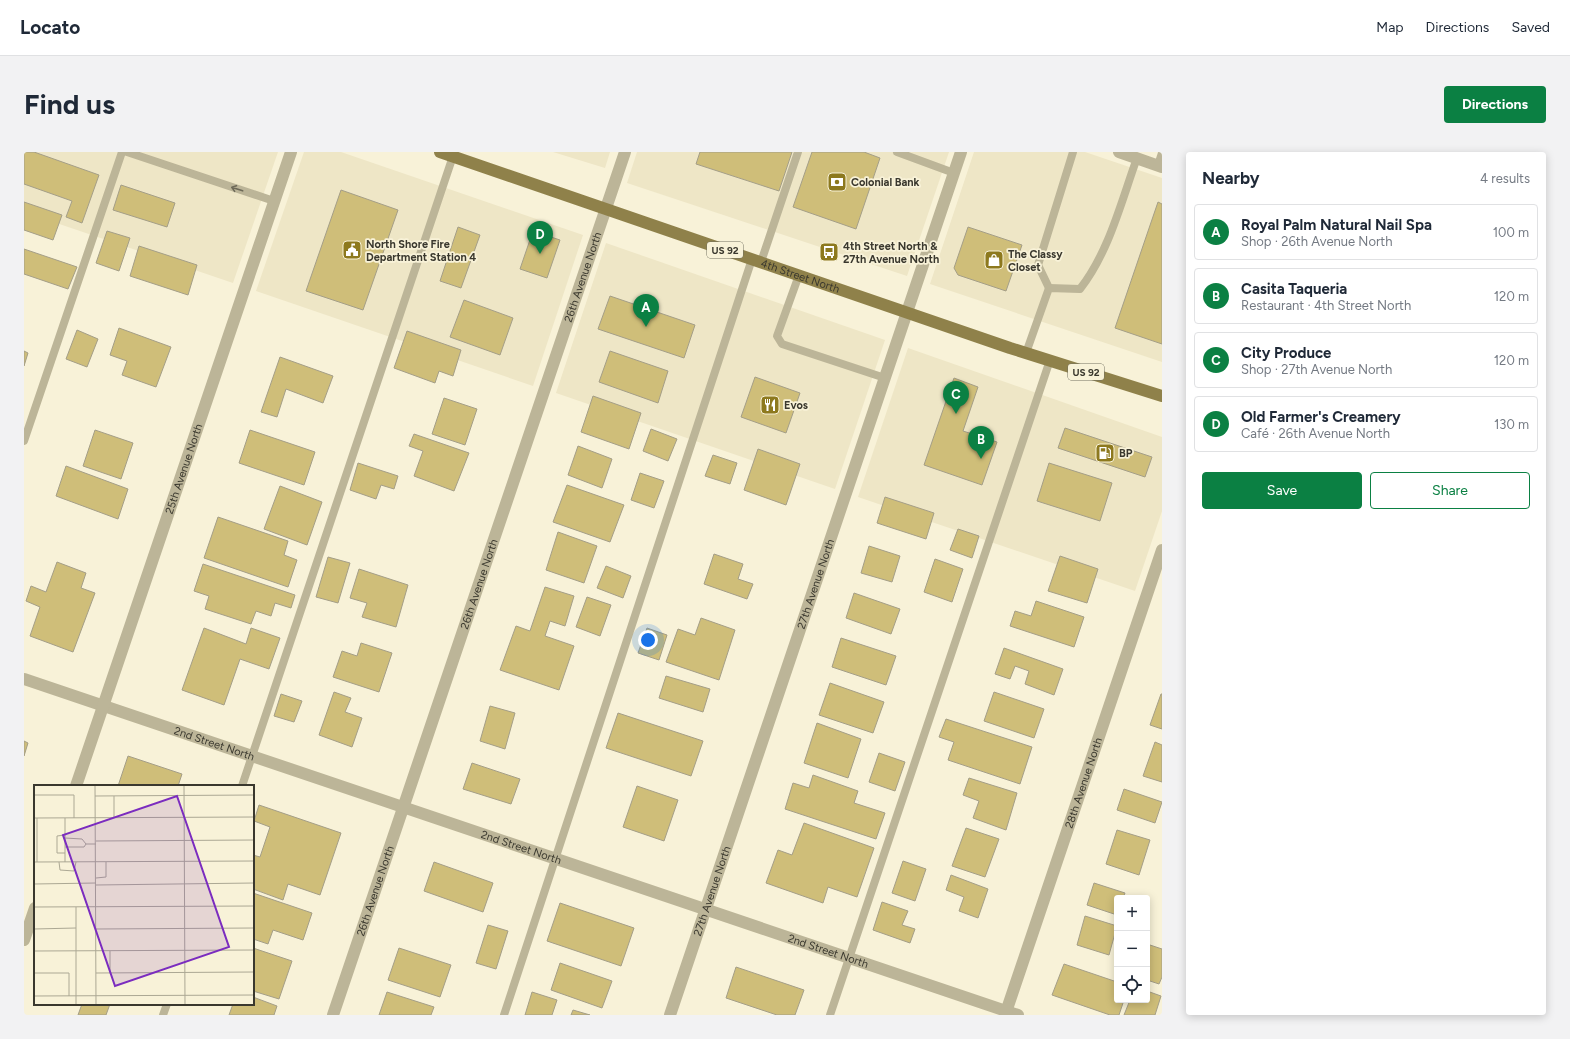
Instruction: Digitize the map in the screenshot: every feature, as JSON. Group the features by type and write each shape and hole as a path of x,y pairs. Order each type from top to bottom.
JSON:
{"main road":[{"name":"4th Street North","path":"440,152 1026,353 1162,396"}],"street":[{"name":"25th Avenue North","path":"76,785 291,152"},
{"name":"26th Avenue North","path":"333,1015 625,152"},
{"name":"27th Avenue North","path":"670,1015 962,152"},
{"path":"1119,152 1160,166"},
{"name":"28th Avenue North","path":"1005,1013 1162,550"},
{"name":"2nd Street North","path":"24,679 849,958 1005,1013 1018,1015"},
{"path":"24,940 34,911"}],"lane":[{"path":"24,441 122,152"},
{"path":"127,152 274,201"},
{"path":"504,1015 555,859 757,261 798,152"},
{"path":"897,152 954,173"},
{"path":"1026,353 1049,288 1038,265 1073,152"},
{"path":"1160,166 1162,153"},
{"path":"242,785 453,156"},
{"path":"1049,288 1080,289 1092,273 1109,237 1137,158"},
{"path":"799,275 777,336 782,344 885,378"},
{"path":"830,1015 1050,360"},
{"path":"163,1015 167,1005"}],"shaded area":[{"path":"24,152 278,152 233,283 24,212"},
{"path":"304,152 341,152 583,235 533,386 256,291"},
{"path":"553,152 610,152 605,168"},
{"path":"637,152 949,152 907,276 627,183"},
{"path":"974,152 1085,152 1162,178 1162,362 930,284"},
{"path":"606,243 885,340 835,489 556,393"},
{"path":"908,348 1162,437 1162,511 1135,591 858,497"}],"building":[{"path":"24,152 34,152 99,175 82,223 66,217 72,201 24,184"},
{"path":"700,152 792,152 779,191 696,164"},
{"name":"Colonial Bank","path":"812,152 864,152 880,158 856,229 793,207"},
{"path":"121,185 175,203 167,227 113,210"},
{"name":"North Shore Fire Department Station 4","path":"341,190 398,210 363,310 306,291"},
{"path":"24,202 62,215 53,240 24,230"},
{"path":"1158,202 1162,204 1162,344 1115,328"},
{"path":"458,227 480,235 461,288 440,281"},
{"path":"968,227 1022,245 1006,291 958,275 954,268"},
{"path":"107,231 130,238 119,271 96,263"},
{"path":"533,231 560,240 547,278 520,269"},
{"path":"139,246 197,265 188,295 130,276"},
{"path":"24,249 77,267 68,289 24,274"},
{"path":"610,296 695,325 684,358 598,329"},
{"path":"464,300 513,318 500,355 450,337"},
{"path":"119,328 171,347 156,387 122,375 127,361 110,355"},
{"path":"77,330 98,339 87,367 66,359"},
{"path":"407,331 461,350 453,376 439,371 435,383 394,368"},
{"path":"24,351 28,353 24,366"},
{"path":"610,351 668,371 658,403 599,382"},
{"path":"280,357 333,376 323,403 286,389 277,417 261,412"},
{"name":"Evos","path":"755,377 800,393 786,433 741,417"},
{"path":"954,378 978,387 963,431 997,442 982,485 924,465"},
{"path":"593,396 641,413 629,449 581,432"},
{"path":"444,398 477,409 465,445 432,434"},
{"path":"1065,428 1152,457 1145,477 1058,448"},
{"path":"651,429 677,439 668,461 643,451"},
{"path":"95,430 133,443 121,479 83,466"},
{"path":"250,430 315,452 304,485 239,463"},
{"path":"414,434 469,453 454,491 414,476 423,451 409,446"},
{"path":"578,446 612,459 602,488 568,475"},
{"path":"758,449 800,464 786,505 744,490"},
{"path":"713,455 737,463 730,484 705,476"},
{"path":"358,463 398,476 394,489 381,485 376,499 350,490"},
{"path":"1049,463 1112,483 1100,521 1037,501"},
{"path":"66,466 128,489 118,519 56,496"},
{"path":"640,473 664,481 654,508 631,500"},
{"path":"567,485 624,505 610,542 553,522"},
{"path":"280,486 322,502 307,545 264,529"},
{"path":"885,497 934,513 926,539 877,523"},
{"path":"218,517 288,541 284,555 297,560 288,587 204,558"},
{"path":"958,529 979,536 972,558 950,550"},
{"path":"558,532 597,546 584,583 546,570"},
{"path":"869,546 900,556 892,582 861,573"},
{"path":"714,554 743,564 738,579 753,584 747,599 704,584"},
{"path":"1060,556 1098,569 1087,603 1048,591"},
{"path":"328,557 350,563 338,603 316,597"},
{"path":"935,559 963,569 952,602 924,592"},
{"path":"57,562 86,573 81,588 95,593 73,652 30,636 40,607 26,601 31,586 46,592"},
{"path":"203,564 295,595 291,608 275,603 271,616 256,611 251,624 205,609 209,596 194,591"},
{"path":"606,566 631,576 623,598 597,588"},
{"path":"359,569 408,585 396,627 362,617 367,603 350,598"},
{"path":"545,587 574,596 565,626 550,621 545,636 574,646 559,690 500,670 516,626 530,631"},
{"path":"854,593 900,609 891,634 846,618"},
{"path":"587,597 611,605 600,636 576,627"},
{"path":"1036,601 1084,617 1074,647 1010,626 1015,611 1031,616"},
{"path":"701,618 735,630 719,680 666,662 678,629 695,635"},
{"path":"204,628 246,644 251,628 280,638 269,669 240,659 224,705 182,690"},
{"path":"647,628 667,635 659,660 638,653"},
{"path":"841,638 896,656 886,685 832,667"},
{"path":"361,643 392,653 379,692 333,677 342,651 357,656"},
{"path":"1004,648 1063,669 1054,695 1025,684 1029,671 1015,666 1010,679 995,674"},
{"path":"666,676 710,689 703,712 659,698"},
{"path":"830,683 884,702 873,733 819,715"},
{"path":"334,692 351,698 345,712 362,718 352,747 319,735"},
{"path":"994,692 1044,709 1034,738 984,721"},
{"path":"281,694 302,701 294,722 274,716"},
{"path":"1162,694 1162,729 1150,725"},
{"path":"490,706 515,713 505,749 480,741"},
{"path":"618,713 703,741 691,776 606,748"},
{"path":"946,719 1032,747 1020,784 948,760 954,742 939,737"},
{"path":"817,723 861,739 848,778 804,763"},
{"path":"24,741 28,743 24,756"},
{"path":"1155,742 1162,745 1162,782 1143,776"},
{"path":"879,753 905,762 895,791 869,782"},
{"path":"128,756 182,774 178,785 118,785"},
{"path":"472,763 520,779 511,804 463,789"},
{"path":"813,775 858,791 854,803 885,813 876,839 785,809 793,783 809,788"},
{"path":"969,778 1017,793 1006,830 973,818 979,801 963,795"},
{"path":"637,786 678,800 664,841 623,827"},
{"path":"1124,789 1162,802 1155,823 1117,810"},
{"path":"259,805 341,833 320,895 288,884 283,900 254,889 254,855 260,857 270,827 254,821"},
{"path":"804,823 874,848 857,897 828,887 823,903 766,883 778,850 792,855"},
{"path":"966,828 999,839 985,877 952,866"},
{"path":"1117,830 1150,840 1139,875 1106,864"},
{"path":"903,861 926,869 915,901 892,893"},
{"path":"434,862 493,883 483,912 424,891"},
{"path":"951,875 988,889 978,918 959,911 964,897 946,890"},
{"path":"1094,883 1125,893 1124,895 1114,895 1114,914 1087,905"},
{"path":"254,893 312,913 303,940 273,930 268,944 254,939"},
{"path":"882,902 908,911 902,925 915,929 910,943 873,930"},
{"path":"560,903 634,928 621,966 547,941"},
{"path":"1085,916 1114,925 1114,937 1109,955 1077,945"},
{"path":"488,925 508,931 496,969 476,963"},
{"path":"1150,945 1162,949 1162,977 1159,984 1150,981"},
{"path":"254,948 292,961 279,999 254,991"},
{"path":"399,948 451,965 440,997 388,980"},
{"path":"560,963 612,981 602,1008 551,990"},
{"path":"1064,964 1114,981 1114,1003 1123,1003 1119,1015 1110,1015 1052,995"},
{"path":"736,967 804,990 795,1015 777,1015 726,998"},
{"path":"387,992 434,1007 431,1015 379,1015"},
{"path":"532,992 557,1000 552,1015 525,1015"},
{"path":"1150,992 1161,996 1155,1015 1124,1015 1129,1003 1150,1003"},
{"path":"254,997 277,1006 274,1015 229,1015 233,1005 254,1005"},
{"path":"82,1005 110,1005 106,1015 78,1015"},
{"path":"573,1010 590,1015 571,1015"}],"place":[{"name":"Colonial Bank","path":"837,182"},
{"name":"North Shore Fire Department Station 4","path":"352,250"},
{"name":"4th Street North & 27th Avenue North","path":"829,252"},
{"name":"Old Farmer's Creamery","path":"540,254"},
{"name":"The Classy Closet","path":"994,260"},
{"name":"Royal Palm Natural Nail Spa","path":"646,327"},
{"name":"Evos","path":"770,405"},
{"name":"City Produce","path":"956,414"},
{"name":"BP","path":"1105,453"},
{"name":"Casita Taqueria","path":"981,459"}]}
